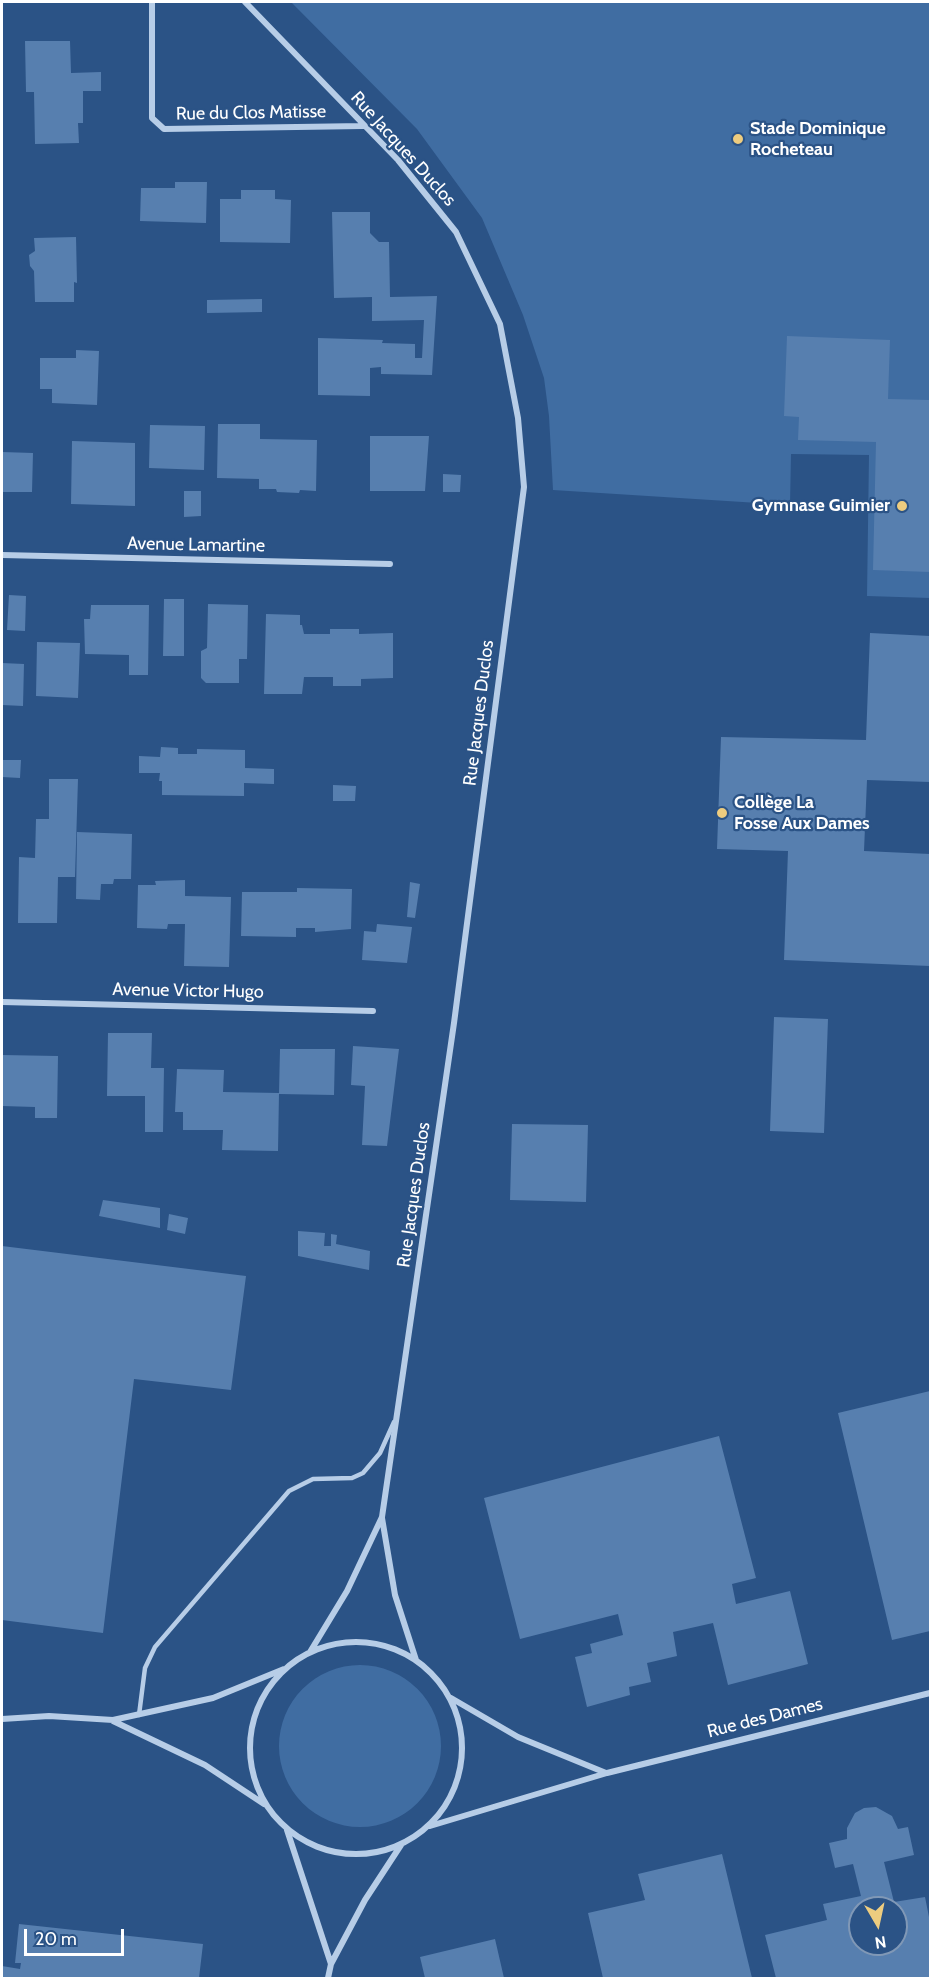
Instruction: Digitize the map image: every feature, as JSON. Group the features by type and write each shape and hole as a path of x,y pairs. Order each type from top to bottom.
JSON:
{"street":[{"name":"Rue du Clos Matisse","path":"153,2 152,118 164,129 363,126"},
{"name":"Rue Jacques Duclos","path":"245,2 398,160 456,232 500,324 518,418 524,487 454,1023 382,1517 347,1591 310,1652"},
{"name":"Avenue Lamartine","path":"2,555 390,564"},
{"name":"Avenue Victor Hugo","path":"2,1002 373,1011"},
{"name":"Rue Jacques Duclos","path":"382,1517 395,1595 416,1660"},
{"name":"Rue Jacques Duclos","path":"364,1642 391,1647 416,1660 436,1677 451,1698 459,1720 463,1742 462,1765 456,1788 444,1808 429,1826 402,1845 372,1853 342,1853 312,1846 287,1829 265,1804 253,1777 249,1748 254,1719 266,1692 285,1669 310,1652 336,1644 364,1642"},
{"path":"2,1719 49,1716 113,1720 213,1698 285,1669"},
{"name":"Rue des Dames","path":"429,1826 607,1773 930,1693"},
{"path":"451,1698 518,1737 607,1773"},
{"path":"113,1720 205,1765 265,1804"},
{"name":"Rue Jacques Duclos","path":"287,1829 331,1964"},
{"name":"Rue Jacques Duclos","path":"328,1978 331,1964 365,1900 402,1845"}],"lane":[{"path":"139,1715 146,1668 155,1647 170,1629 289,1491 313,1479 352,1478 363,1473 380,1453 398,1414"}],"shaded area":[{"path":"291,2 930,2 930,598 867,596 869,455 791,454 790,505 553,490 549,416 544,378 523,315 482,218 417,129"},
{"path":"360,1665 376,1666 391,1671 417,1689 435,1715 440,1730 440,1762 435,1777 417,1803 391,1821 376,1826 360,1827 344,1826 329,1821 303,1803 285,1777 280,1762 279,1746 280,1730 285,1715 303,1689 329,1671 344,1666"}],"building":[{"path":"25,41 70,41 71,73 101,72 101,91 83,91 83,123 78,123 79,143 35,144 34,92 26,92"},
{"path":"175,182 207,182 206,223 140,221 141,188 175,188"},
{"path":"241,190 275,190 275,199 291,200 290,243 220,242 220,199 241,199"},
{"path":"332,212 370,212 370,233 379,242 389,242 390,297 437,296 432,375 381,374 381,367 370,368 370,396 318,395 318,338 383,340 382,343 415,344 415,358 422,358 424,320 372,321 372,297 334,298"},
{"path":"76,237 77,283 74,282 74,302 35,302 34,271 30,266 29,255 35,251 34,238"},
{"path":"262,299 262,312 207,313 207,300"},
{"name":"Gymnase Guimier","path":"787,336 890,340 888,399 930,400 930,572 873,570 876,442 798,440 799,417 784,416"},
{"path":"76,350 99,351 97,405 52,403 52,389 40,389 40,358 76,358"},
{"path":"218,424 260,424 260,439 317,440 316,491 277,492 276,489 259,489 259,479 217,478"},
{"path":"150,425 205,426 204,470 149,468"},
{"path":"370,436 429,436 425,491 370,491"},
{"path":"72,441 135,443 135,506 71,504"},
{"path":"2,452 33,453 32,492 2,492"},
{"path":"443,474 461,475 460,492 443,492"},
{"path":"184,491 201,491 201,516 184,517"},
{"path":"9,595 26,596 25,631 7,630"},
{"path":"164,599 184,599 184,656 163,656"},
{"path":"208,604 248,605 247,659 239,659 239,683 206,683 201,678 201,651 207,648"},
{"path":"91,605 149,605 148,675 129,675 129,655 85,654 84,619 90,619"},
{"path":"266,614 300,615 300,625 302,625 304,634 330,634 330,629 359,629 359,634 393,633 393,678 361,679 361,686 333,686 333,677 304,677 302,694 264,694"},
{"path":"870,633 930,636 930,782 867,780 864,851 930,854 930,966 784,960 788,851 717,849 721,737 866,740"},
{"path":"37,642 80,643 78,698 36,696"},
{"path":"2,663 24,664 23,706 2,705"},
{"path":"161,747 178,748 178,754 197,754 197,749 245,750 245,768 274,769 274,784 244,783 244,796 162,795 160,773 139,773 139,756 160,757"},
{"path":"2,760 21,760 20,778 2,777"},
{"path":"49,779 78,779 75,877 58,877 57,923 18,923 19,857 35,858 36,819 49,819"},
{"path":"333,785 356,786 355,801 333,801"},
{"path":"77,832 132,834 131,879 114,879 113,884 101,884 100,900 76,899"},
{"path":"185,880 185,896 231,897 229,967 184,966 185,924 168,924 167,929 137,928 138,885 156,885 155,881"},
{"path":"410,882 420,884 415,918 407,917"},
{"path":"297,888 352,889 351,929 315,932 315,928 296,928 296,937 241,936 242,892 297,892"},
{"path":"377,924 412,927 407,963 362,960 364,931 376,932"},
{"path":"774,1017 828,1019 824,1133 770,1131"},
{"path":"108,1033 152,1033 151,1068 164,1068 163,1132 145,1132 145,1096 107,1096"},
{"path":"353,1046 399,1049 387,1146 362,1145 365,1086 351,1085"},
{"path":"280,1049 335,1049 334,1095 279,1094"},
{"path":"2,1055 58,1056 57,1118 35,1118 35,1107 2,1106"},
{"path":"177,1069 224,1070 223,1092 279,1093 278,1151 222,1150 223,1130 183,1130 183,1112 175,1112"},
{"path":"512,1124 588,1125 586,1202 510,1200"},
{"path":"103,1200 160,1208 160,1228 99,1216"},
{"path":"169,1214 188,1218 185,1234 167,1230"},
{"path":"298,1231 325,1233 324,1246 331,1246 331,1234 337,1235 336,1244 370,1251 369,1270 298,1256"},
{"path":"2,1246 246,1276 231,1390 134,1379 103,1633 2,1620"},
{"path":"930,1391 930,1631 892,1640 838,1413"},
{"path":"719,1436 756,1578 732,1584 736,1604 790,1591 808,1664 728,1685 713,1623 673,1632 677,1656 647,1663 651,1682 629,1687 630,1695 587,1707 575,1657 592,1653 590,1644 623,1635 618,1614 520,1639 484,1498"},
{"path":"876,1807 892,1816 898,1829 908,1827 914,1855 884,1862 892,1896 861,1896 853,1864 835,1868 829,1843 847,1839 847,1828 855,1813 864,1808"},
{"path":"722,1854 752,1978 603,1978 588,1913 645,1900 638,1874"},
{"path":"925,1897 930,1922 930,1978 776,1978 765,1935 827,1920 823,1904 848,1899 848,1956 908,1956 908,1900"},
{"path":"19,1924 203,1944 199,1978 2,1978 2,1966 20,1969 21,1963 15,1963"},
{"path":"495,1939 504,1978 425,1978 420,1957"}],"place":[{"name":"Stade Dominique Rocheteau","path":"738,139"},
{"name":"Gymnase Guimier","path":"902,506"},
{"name":"Collège La Fosse Aux Dames","path":"722,813"}]}
